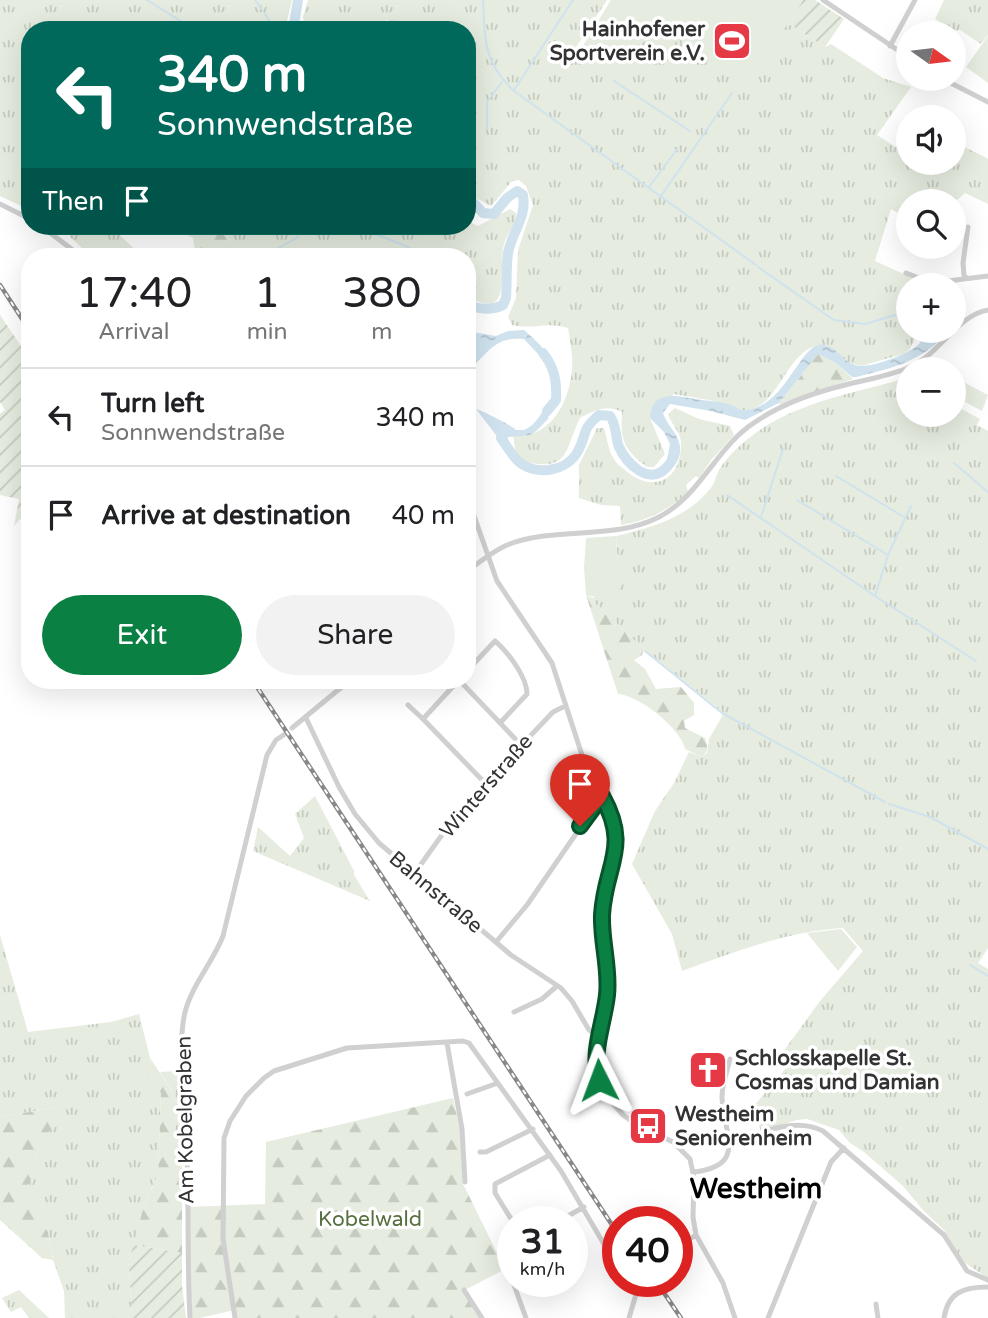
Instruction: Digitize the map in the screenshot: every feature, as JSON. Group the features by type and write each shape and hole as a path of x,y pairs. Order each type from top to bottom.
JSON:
{"street":[{"path":"823,0 896,49"},
{"path":"891,46 915,0"},
{"path":"966,91 988,102"},
{"path":"0,204 21,214"},
{"path":"968,227 964,276 988,276"},
{"path":"53,235 70,248"},
{"path":"476,565 507,545 528,539 612,530 653,520 687,497 729,444 748,427 808,396 913,366 971,316 988,310"},
{"path":"476,522 504,594 548,656 586,766 612,816 617,840 603,909 602,925 608,978 599,1036 597,1068 601,1085 609,1099 631,1122 666,1138 681,1148 690,1159 694,1172 695,1234 723,1283 735,1318"},
{"path":"476,661 495,641 512,661 526,685 527,694 500,723"},
{"path":"292,728 340,689"},
{"path":"423,719 451,689"},
{"path":"467,689 521,746"},
{"path":"408,705 485,783"},
{"name":"Winterstraße","path":"414,874 459,811 553,712 565,706"},
{"name":"Bahnstraße","path":"306,718 339,787 355,814 379,843 496,942 569,996 589,1030 599,1036"},
{"name":"Am Kobelgraben","path":"190,1318 184,1021 191,997 223,936 267,755 276,740 285,734"},
{"path":"496,942 527,905 602,796"},
{"path":"514,1012 542,999 557,986"},
{"path":"235,1318 224,1253 222,1156 226,1129 246,1096 274,1071 345,1049 467,1042 533,1129 584,1206"},
{"path":"447,1043 461,1129 465,1182"},
{"path":"694,1172 711,1169 722,1163 728,1153 730,1142 722,1098 730,1059"},
{"path":"467,1094 498,1083"},
{"path":"730,1142 790,1125 807,1124 822,1131 944,1235 967,1271 988,1280"},
{"path":"480,1152 486,1152 533,1129"},
{"path":"768,1318 831,1162 844,1148"},
{"path":"503,1206 495,1193 495,1184 550,1155"},
{"path":"588,1213 602,1239"},
{"path":"944,1318 948,1303 959,1292 968,1288 988,1287"},
{"path":"464,1290 482,1318"},
{"path":"518,1297 526,1318"},
{"path":"629,1318 635,1297"},
{"path":"876,1304 878,1318"}],"green space":[{"path":"0,0 292,0 287,21 21,21 21,206 0,196"},
{"path":"308,0 607,0 573,52 578,54 658,18 779,0 803,0 789,24 825,47 831,44 883,78 896,82 896,91 908,91 877,135 896,147 896,175 966,175 966,148 988,159 988,204 966,193 966,189 896,189 896,212 891,209 875,261 902,273 896,273 896,343 913,343 903,354 861,366 850,363 826,345 810,348 793,363 765,401 747,410 674,394 650,418 665,454 654,467 647,467 628,450 623,437 622,412 611,408 596,410 580,418 567,449 557,461 538,464 522,461 516,453 513,436 538,431 556,416 570,381 571,348 568,328 553,325 512,325 508,317 516,298 518,250 533,205 526,186 519,180 512,181 491,206 476,198 476,21 304,21"},
{"name":"Hainhofener Sportverein e.V.","path":"611,0 802,0 743,87 658,18 614,81 578,54"},
{"path":"803,0 815,0 844,19 825,47 789,24"},
{"path":"944,0 988,0 988,35 981,44 966,34 966,21 935,19"},
{"path":"988,36 988,83 966,67"},
{"path":"510,209 516,213 504,244 501,290 498,299 492,303 476,300 476,248 236,248 226,235 476,235 476,225"},
{"path":"120,235 133,248 82,248 70,237"},
{"path":"188,235 226,235 236,248 195,248 193,238"},
{"path":"0,315 21,346 21,518 14,526 19,499 0,495 0,414 5,410 0,402"},
{"path":"818,354 836,363 853,379 781,405 779,403"},
{"path":"896,381 896,427 966,427 966,411 980,419 977,425 988,431 988,948 978,963 988,969 988,1278 962,1261 944,1230 903,1186 850,1143 839,1130 807,1119 761,1132 754,1106 793,1060 783,1052 820,1001 863,951 843,928 822,930 761,944 682,971 672,934 632,864 655,811 674,783 689,752 702,757 707,753 709,739 724,713 644,649 586,595 593,598 623,575 618,564 616,536 679,515 701,499 727,459 757,432 789,414 842,395"},
{"path":"966,383 988,395 982,411 966,402"},
{"path":"675,408 699,419 730,426 734,435 699,478 696,476 686,485 688,492 657,514 621,525 620,506 601,505 579,498 579,465 597,428 604,428 610,452 616,462 636,478 656,482 672,474 677,466 681,443 668,414"},
{"path":"616,536 618,564 623,575 621,588 604,596 586,595 586,538"},
{"path":"586,595 644,649 642,655 634,660 645,669 656,689 681,687 694,703 694,715 684,721 685,728 705,738 707,748 702,757 685,749 676,732 658,714 636,700 618,694"},
{"path":"315,796 354,875 370,901 253,851 258,827 290,856 304,838 295,814"},
{"path":"841,929 857,947 838,971 807,933"},
{"path":"0,935 28,1032 111,1022 139,1014 150,1058 147,1074 161,1093 158,1174 144,1206 129,1266 132,1318 65,1318 64,1291 53,1260 48,1232 37,1215 13,1191 30,1182 39,1146 56,1110 53,1108 0,1117"},
{"path":"150,1058 174,1094 174,1154 182,1156 182,1253 133,1245 144,1206 158,1174 161,1093 146,1074"},
{"path":"178,1071 182,1156 174,1154 174,1094 160,1072"},
{"name":"Kobelwald","path":"453,1098 460,1130 463,1184 497,1253 497,1273 465,1290 482,1318 235,1318 234,1310 190,1318 187,1207 265,1204 266,1142"},
{"path":"56,1109 56,1126 41,1144 30,1183 14,1191 37,1215 48,1232 53,1260 42,1258 0,1220 0,1117"},
{"path":"133,1245 182,1253 186,1318 132,1318 129,1266"},
{"path":"19,1290 49,1318 29,1318 21,1307 11,1312 2,1298"}],"water":[{"path":"524,330 543,349 550,362 524,339 514,339 499,343 476,364 476,333 496,336 508,331"},
{"path":"937,343 918,357 896,357 896,366 856,377 818,354 779,403 745,420 670,404 663,413 680,445 678,460 667,459 670,444 664,432 650,418 655,402 666,396 722,403 744,410 759,406 781,389 804,356 819,345 829,346 846,360 861,366 888,360 919,344"},
{"path":"551,400 556,400 548,419 538,430 531,434 508,437 506,448 476,409 516,430 524,430 536,421"}],"waterway":[{"path":"147,0 181,21"},
{"path":"255,0 263,11"},
{"path":"294,21 298,0"},
{"path":"483,0 486,39 491,60 514,91 756,265"},
{"path":"514,90 573,0"},
{"path":"265,14 269,21"},
{"path":"614,81 690,131"},
{"path":"487,128 487,102 502,82"},
{"path":"661,196 732,93"},
{"path":"649,187 678,148"},
{"path":"476,206 483,213 494,214 507,198 517,191 523,195 523,210 508,253 506,298 503,305 476,308"},
{"path":"279,248 298,237 297,235"},
{"path":"378,235 409,248"},
{"path":"758,267 834,320 865,324 896,315"},
{"path":"543,353 553,370 556,387 556,400 547,411"},
{"path":"501,438 517,460 532,469 541,470 558,468 573,458 587,429 599,415 610,416 619,447 639,471 653,475 659,473 673,459 675,448"},
{"path":"761,517 783,449"},
{"path":"954,463 988,492"},
{"path":"836,476 904,517"},
{"path":"727,495 976,661"},
{"path":"797,500 888,555"},
{"path":"875,596 888,555 911,506"},
{"path":"645,651 722,713 885,802"},
{"path":"889,804 930,817 988,849"},
{"path":"970,965 988,976"}],"railway":[{"path":"0,285 21,317"},
{"path":"258,689 602,1210"},
{"path":"667,1297 681,1318"}],"place":[{"name":"Hainhofener Sportverein e.V.","path":"732,41"},
{"name":"Schlosskapelle St. Cosmas und Damian","path":"708,1070"},
{"name":"Westheim Seniorenheim","path":"648,1126"}],"district":[{"name":"Westheim","path":"756,1188"}],"route":[{"path":"580,826 602,796 612,816 617,840 602,916 608,960 608,993 598,1040 596,1063 599,1080"}]}
